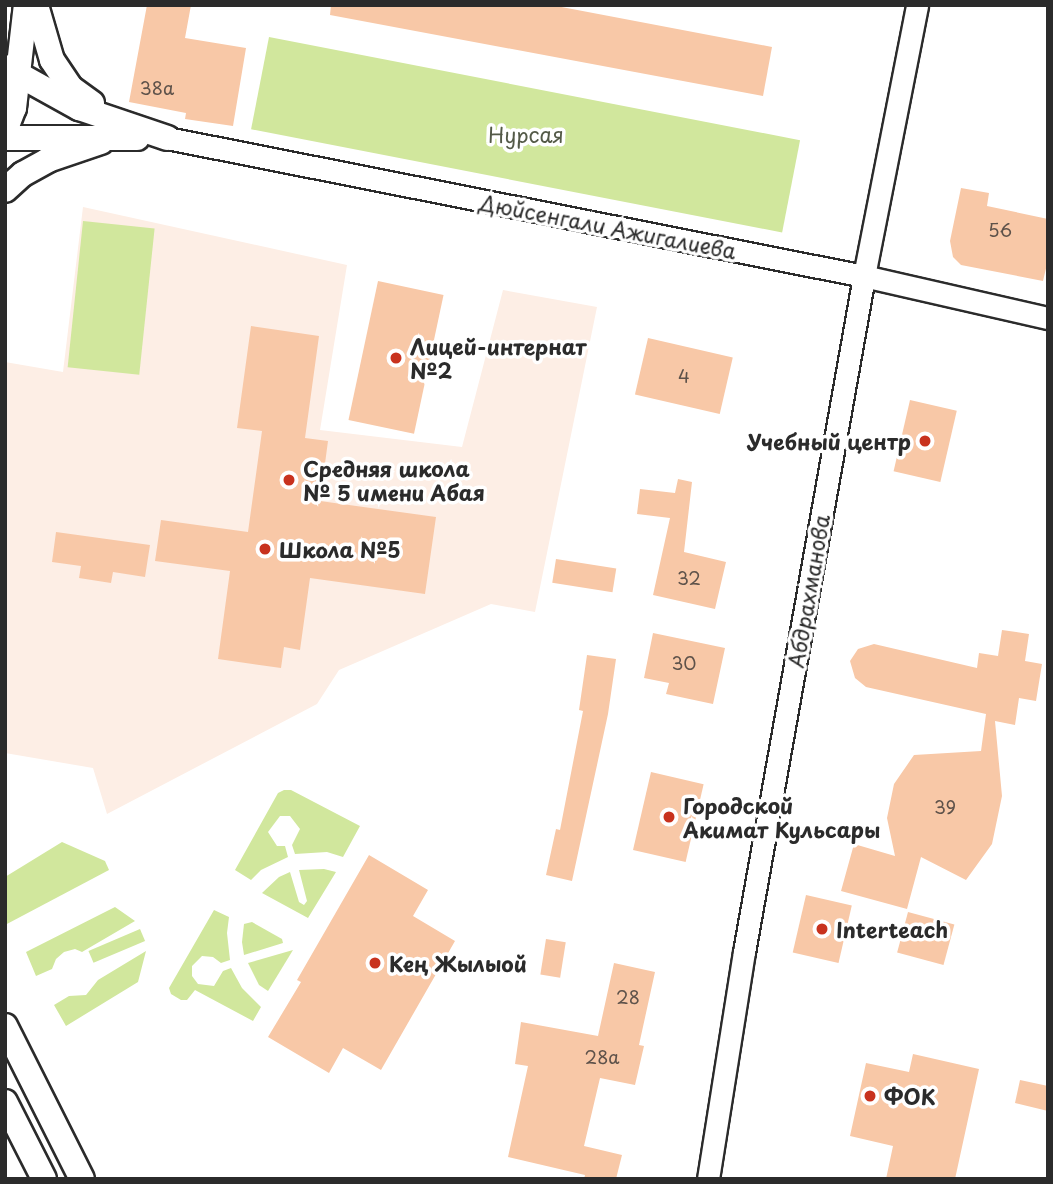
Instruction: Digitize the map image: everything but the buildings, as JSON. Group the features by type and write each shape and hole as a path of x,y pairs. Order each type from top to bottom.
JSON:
{"street":[{"path":"5,131 14,108 11,71 26,5"},
{"path":"5,190 23,174 48,160 118,131 71,88 52,60 36,5"},
{"name":"Абдрахманова","path":"708,1179 747,938 864,276 917,5"},
{"name":"Дюйсенгали Ажигалиева","path":"11,71 118,131"},
{"name":"Дюйсенгали Ажигалиева","path":"5,138 118,131 167,138 864,276 1048,318"},
{"path":"5,1026 82,1179"},
{"path":"5,1102 44,1179"}],"shaded area":[{"path":"83,207 347,265 320,430 462,447 503,290 597,307 535,612 491,604 339,670 317,704 107,814 93,768 5,753 5,362 63,372"}],"green space":[{"name":"Нурсая","path":"269,37 800,140 782,233 251,129"},
{"path":"83,221 155,229 139,375 68,367"},
{"path":"291,790 360,826 343,857 327,852 295,854 292,845 300,829 290,816 280,816 268,832 277,846 285,846 288,857 261,870 251,880 235,870 278,793"},
{"path":"62,842 105,861 109,870 5,925 5,877"},
{"path":"324,869 336,872 308,918 262,893 279,877 290,872 299,902 304,905 307,901 299,870"},
{"path":"115,907 135,921 82,952 75,949 64,952 56,959 52,969 36,976 26,952"},
{"path":"214,910 229,917 227,933 230,960 221,963 213,957 202,956 192,966 192,976 198,984 214,986 223,971 231,968 242,988 261,1007 253,1021 195,990 187,1000 181,1000 171,994 169,988"},
{"path":"252,922 282,939 283,943 244,955 244,924"},
{"path":"140,929 145,941 94,963 88,951"},
{"path":"293,950 268,991 259,985 248,963"},
{"path":"146,951 138,982 66,1026 54,1005 69,996 86,995 98,980"}],"place":[{"name":"Лицей-интернат №2","path":"396,358"},
{"name":"Учебный центр","path":"925,441"},
{"name":"Средняя школа № 5 имени Абая","path":"289,480"},
{"name":"Школа №5","path":"265,549"},
{"name":"Городской Акимат Кульсары","path":"669,817"},
{"name":"Interteach","path":"822,929"},
{"name":"Кең Жылыой","path":"375,963"},
{"name":"ФОК","path":"870,1096"}]}
